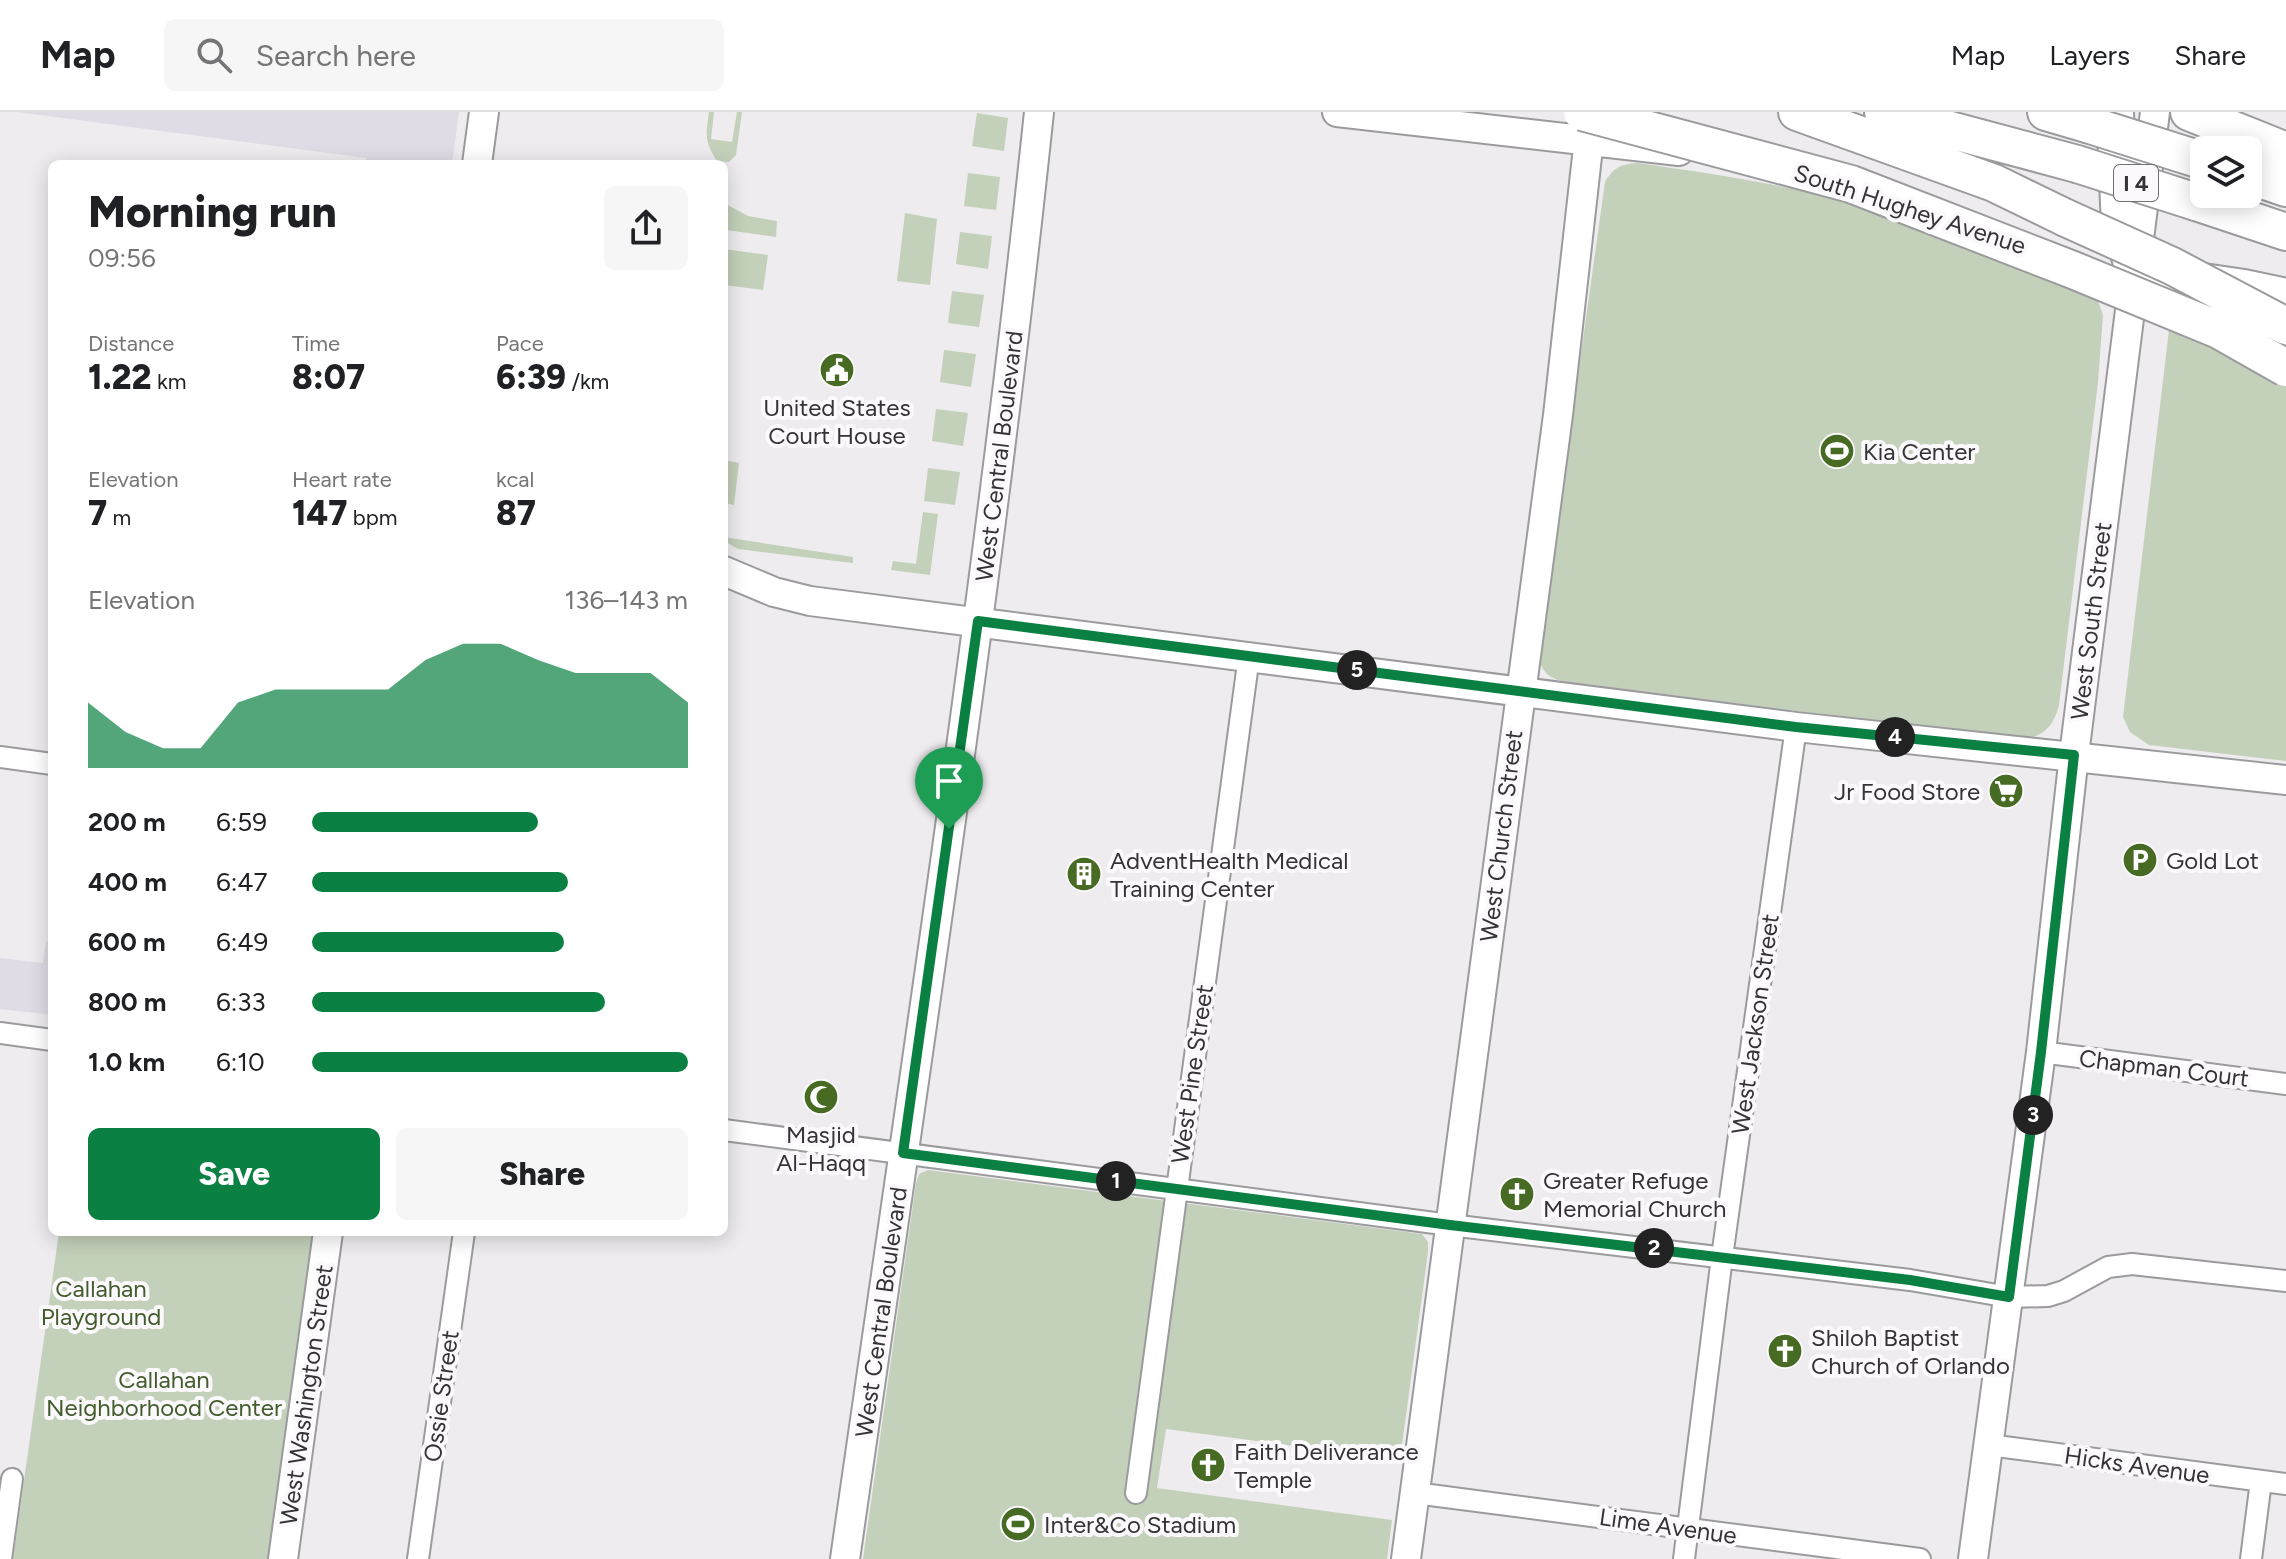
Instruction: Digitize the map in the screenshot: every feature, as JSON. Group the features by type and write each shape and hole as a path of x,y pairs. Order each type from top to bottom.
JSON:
{"highway":[{"path":"1797,112 1994,183 2172,266 2286,326"},
{"name":"I 4","path":"1883,112 2077,164 2286,232"},
{"path":"2046,112 2101,118 2190,155"},
{"path":"2189,112 2286,151"},
{"path":"2235,112 2286,131"},
{"path":"2101,118 2120,226 2135,272 2286,297"},
{"path":"1586,127 1851,184 2219,330 2286,368"},
{"path":"2262,180 2286,188"}],"street":[{"path":"478,160 484,112"},
{"name":"West Central Boulevard","path":"845,1559 978,621 1015,338 1039,112"},
{"name":"South Hughey Avenue","path":"1337,112 1586,127 1809,173 1872,191 2025,246 2135,272"},
{"name":"West Church Street","path":"1406,1559 1558,415 1586,127 1592,112"},
{"name":"West South Street","path":"1973,1559 2041,1052 2074,755 2155,112"},
{"path":"728,573 774,592 810,601 1796,727 2286,780"},
{"name":"West Pine Street","path":"1136,1493 1249,656"},
{"name":"West Jackson Street","path":"1684,1559 1722,1257 1796,727"},
{"path":"0,757 48,763"},
{"path":"0,1033 48,1039"},
{"name":"Chapman Court","path":"2041,1052 2286,1084"},
{"path":"728,1131 1450,1225 1910,1280 2009,1297 2048,1296 2064,1291 2108,1267 2132,1264 2286,1281"},
{"name":"West Washington Street","path":"283,1559 327,1236"},
{"name":"Ossie Street","path":"418,1559 463,1236"},
{"name":"Hicks Avenue","path":"1989,1445 2286,1484"},
{"path":"1,1559 12,1479"},
{"path":"2251,1559 2261,1481"},
{"name":"Lime Avenue","path":"1415,1493 1920,1559"}],"shaded area":[{"path":"17,112 459,112 453,160 366,158"},
{"path":"48,941 48,1015 0,1009 0,958 43,963"}],"green space":[{"path":"709,112 714,112 711,139 732,142 737,112 742,112 736,155 729,162 716,160 708,143"},
{"path":"977,113 1008,118 1004,151 972,146"},
{"path":"1637,163 1768,184 1846,202 1942,234 2097,298 2103,315 2098,382 2059,705 2053,721 2044,732 2030,738 2013,739 1562,681 1543,669 1539,655 1605,182 1618,168"},
{"path":"968,173 1000,177 996,210 964,206"},
{"path":"728,205 748,216 777,221 776,237 728,230"},
{"path":"905,213 937,219 930,285 897,281"},
{"path":"960,232 992,236 988,269 956,264"},
{"path":"728,250 768,255 763,290 728,286"},
{"path":"2174,288 2286,347 2286,761 2149,745 2130,732 2123,717"},
{"path":"952,291 984,295 979,327 948,323"},
{"path":"944,350 976,354 971,387 940,382"},
{"path":"936,409 968,413 963,446 932,441"},
{"path":"728,461 739,463 734,505 728,504"},
{"path":"928,468 960,472 955,505 924,501"},
{"path":"923,512 938,514 930,575 891,570 893,561 916,564"},
{"path":"728,538 853,557 853,563 738,549 728,543"},
{"path":"928,1170 1422,1234 1428,1242 1428,1252 1400,1460 1166,1429 1157,1488 1392,1520 1387,1559 863,1559 916,1183 919,1174"},
{"name":"Callahan Neighborhood Center","path":"58,1236 313,1236 268,1559 13,1559"}],"place":[{"name":"United States Court House","path":"837,370"},
{"name":"Kia Center","path":"1837,451"},
{"name":"Jr Food Store","path":"2006,791"},
{"name":"Gold Lot","path":"2140,860"},
{"name":"AdventHealth Medical Training Center","path":"1084,874"},
{"name":"Masjid Al-Haqq","path":"821,1097"},
{"name":"Greater Refuge Memorial Church","path":"1517,1194"},
{"name":"Shiloh Baptist Church of Orlando","path":"1785,1351"},
{"name":"Faith Deliverance Temple","path":"1208,1465"},
{"name":"Inter&Co Stadium","path":"1018,1524"}],"route":[{"path":"978,621 1796,727 2074,755 2041,1052 2009,1297 1910,1280 1450,1225 903,1153 949,829 978,621"}],"park label":[{"name":"Callahan Playground","path":"101,1302"}]}
